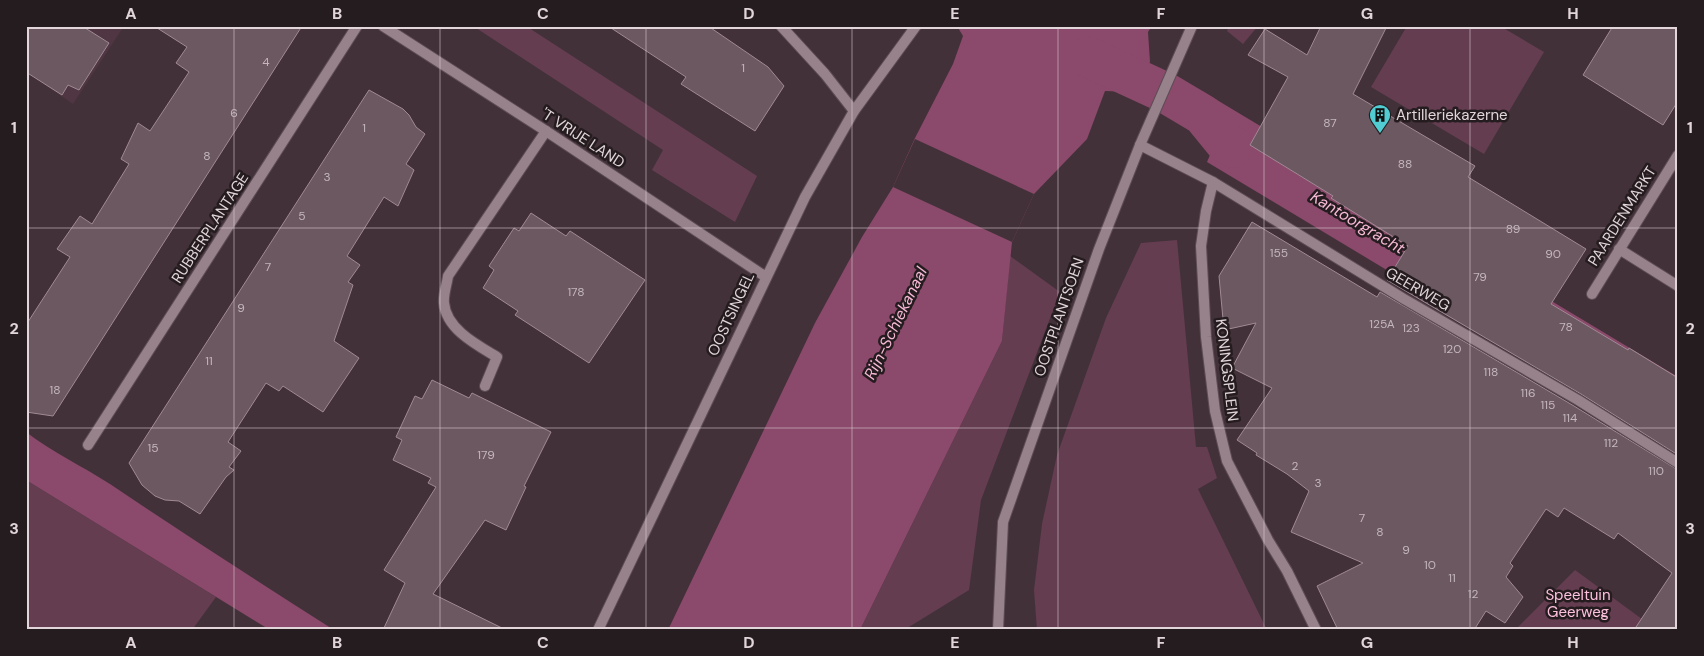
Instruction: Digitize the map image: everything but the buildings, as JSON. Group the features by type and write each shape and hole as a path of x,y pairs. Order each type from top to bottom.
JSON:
{"street":[{"name":"RUBBERPLANTAGE","path":"88,445 357,26"},
{"name":"'T VRIJE LAND","path":"383,26 546,131 766,277"},
{"path":"781,26 825,74 854,111"},
{"name":"OOSTSINGEL","path":"598,630 804,197 854,111 916,26"},
{"name":"OOSTPLANTSOEN","path":"998,630 1003,522 1080,302 1140,145 1192,26"},
{"path":"486,386 497,357 468,339 451,322 444,303 448,276 546,131"},
{"name":"GEERWEG","path":"1140,145 1212,182 1404,299 1578,400 1678,463"},
{"name":"PAARDENMARKT","path":"1592,294 1678,155"},
{"name":"KONINGSPLEIN","path":"1212,182 1201,246 1206,338 1215,412 1227,461 1316,630"},
{"path":"1619,249 1678,286"}],"shaded area":[{"path":"26,26 124,26 73,104 26,72"}],"green space":[{"path":"473,26 526,26 757,176 735,222 652,170 663,150"},
{"path":"1229,26 1258,26 1243,44 1227,31"},
{"path":"1407,26 1500,26 1544,52 1484,154 1371,87"},
{"path":"1177,240 1196,447 1207,447 1217,478 1198,489 1267,630 1037,630 1034,590 1042,524 1057,455 1106,318 1141,243"},
{"path":"1010,256 1060,292 981,500 969,590 904,630 860,630 1002,341"},
{"path":"26,480 216,597 192,630 26,630"},
{"name":"Speeltuin Geerweg","path":"1575,570 1657,630 1515,630"}],"water":[{"name":"Rijn-Schiekanaal","path":"957,26 1152,26 1148,32 1150,62 1134,92 1105,91 1087,139 1034,194 1012,242 1002,341 860,630 668,630 815,323 862,237 893,187 915,138 953,64 963,36"},
{"path":"1202,91 1678,377 1678,445 1207,162 1215,143 1185,121"},
{"path":"26,432 110,484 334,630 270,630 26,480"}],"pier":[{"path":"915,139 1034,194 1012,242 893,187"}],"waterway":[{"name":"Kantoorgracht","path":"1088,57 1166,93 1203,115 1225,142 1233,147"}],"place":[{"name":"Artilleriekazerne","path":"1380,134"}]}
